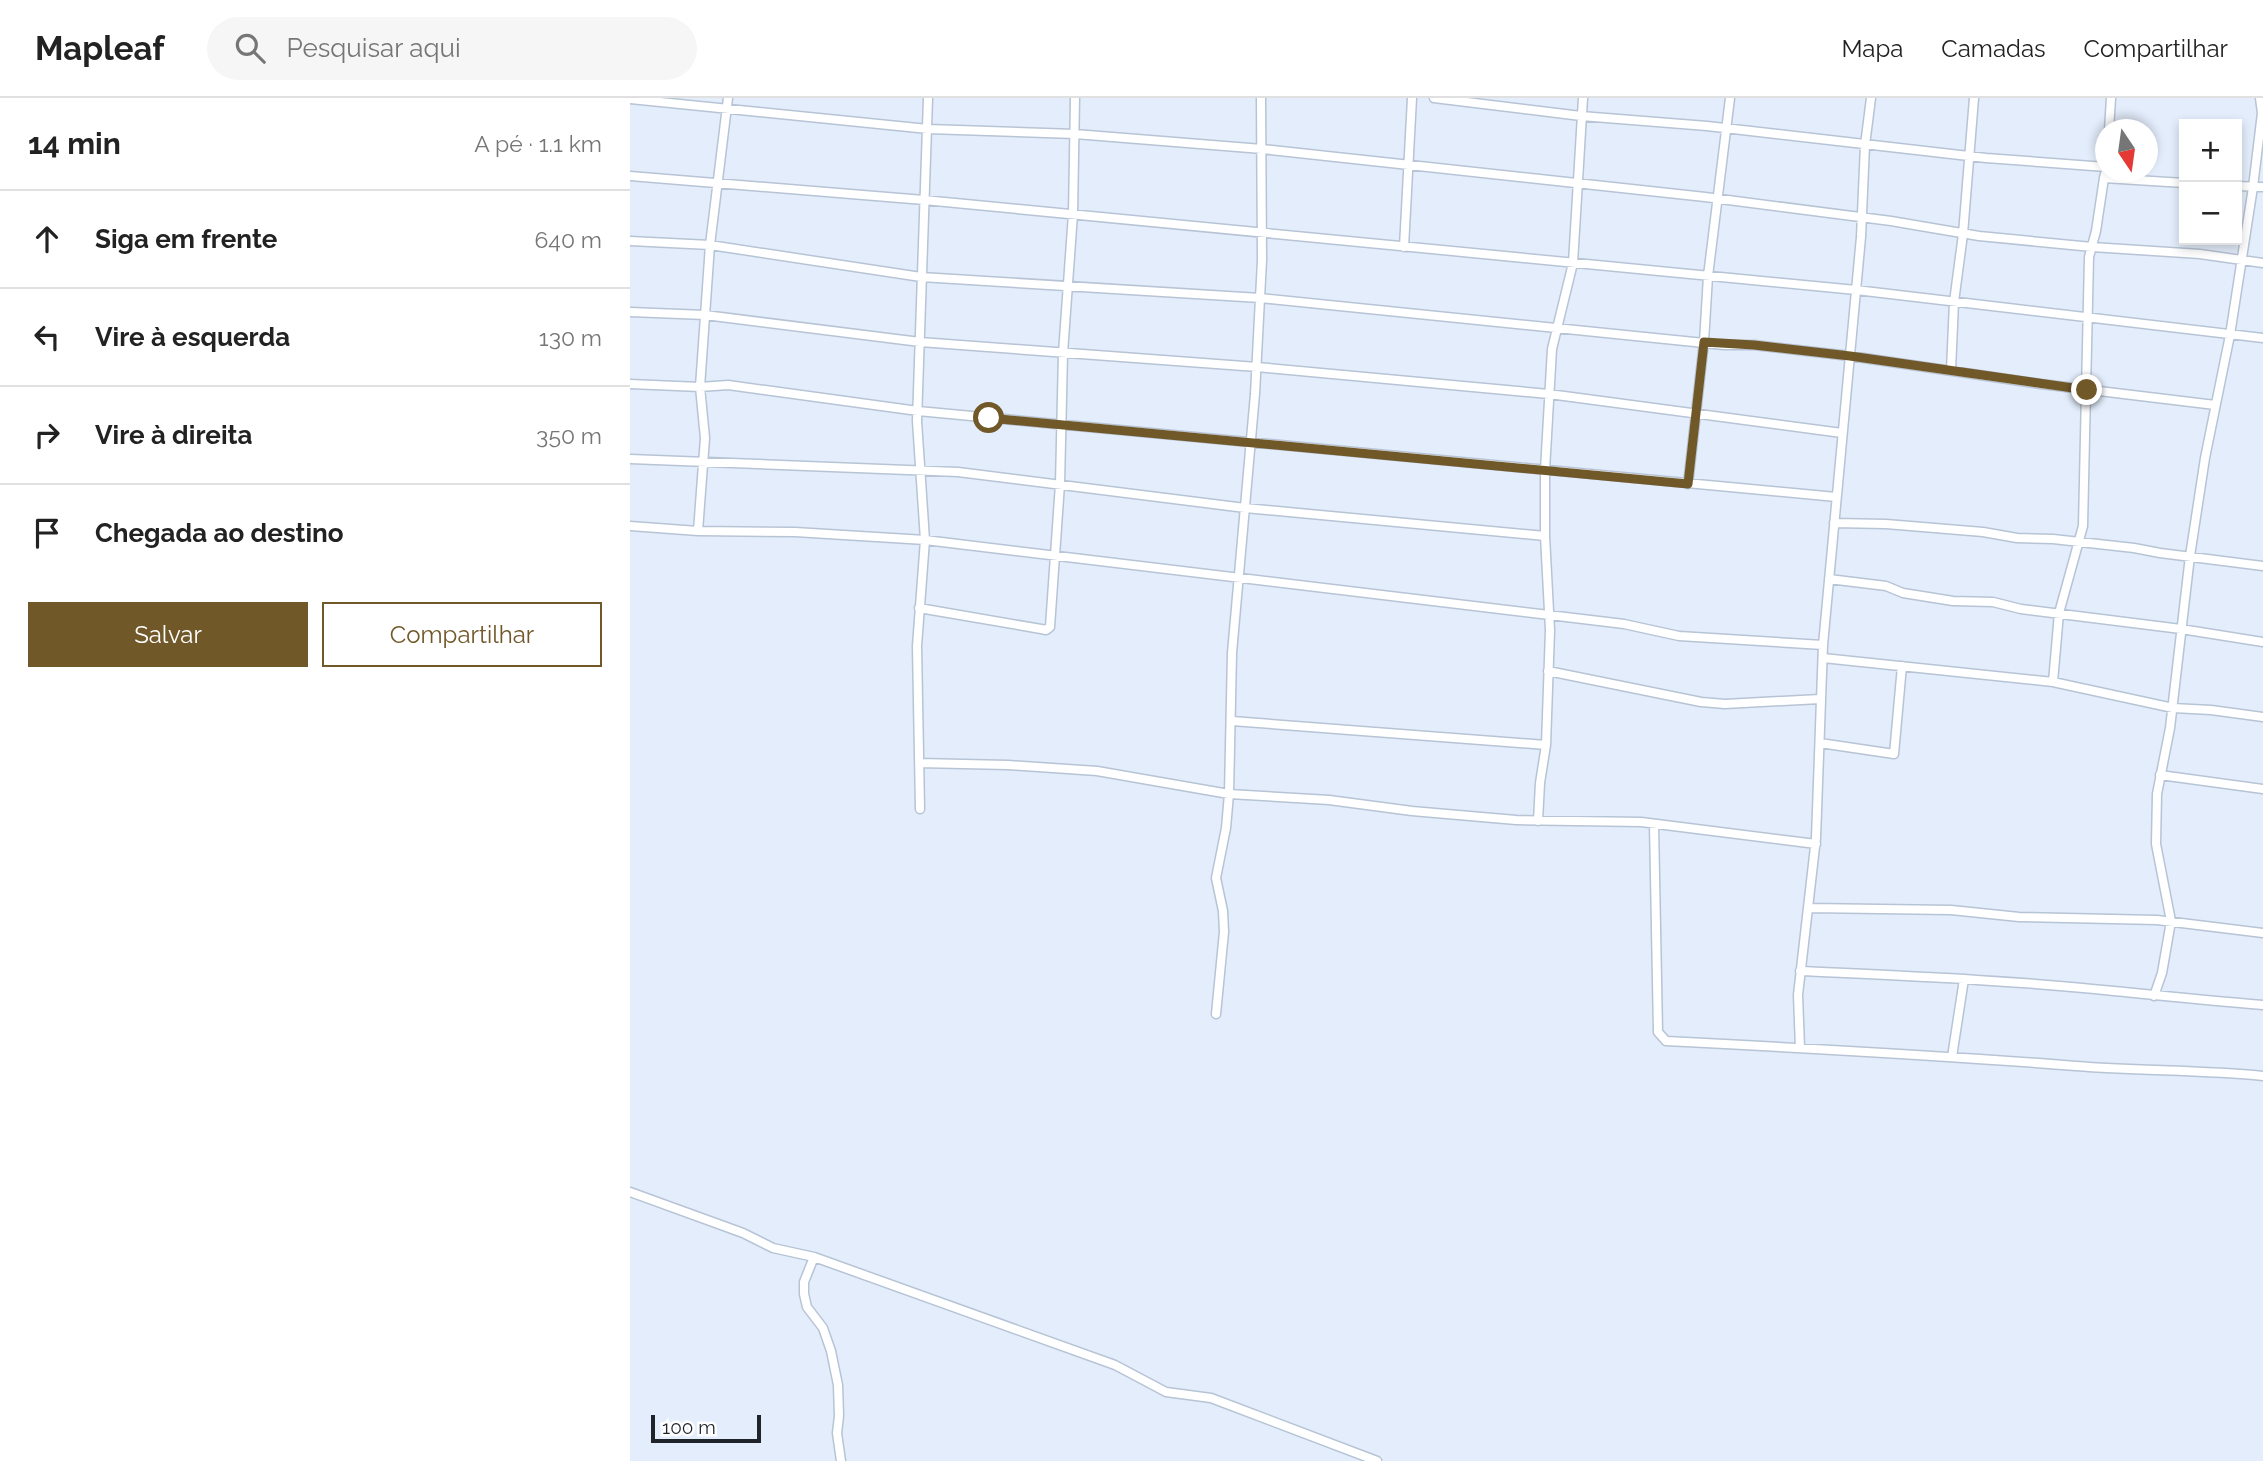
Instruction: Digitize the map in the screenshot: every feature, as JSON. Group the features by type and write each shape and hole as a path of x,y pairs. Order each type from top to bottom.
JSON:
{"street":[{"path":"920,809 917,646 925,540 918,411 928,98"},
{"path":"919,608 1046,630 1050,627 1060,484 1063,353 1073,215 1075,98"},
{"path":"1216,1014 1224,932 1216,878 1226,828 1229,794 1232,653 1257,367 1263,233 1261,98"},
{"path":"1404,247 1412,98"},
{"path":"1433,98 1581,116 1727,128 2095,171"},
{"path":"1538,821 1546,745 1550,616 1545,536 1549,394 1552,349 1573,263 1583,98"},
{"path":"1688,484 1704,342 1708,276 1730,98"},
{"path":"1800,1048 1800,971 1816,844 1823,645 1871,98"},
{"path":"1951,370 1954,302 1963,234 1973,98"},
{"path":"2110,119 2111,98"},
{"path":"2154,996 2162,973 2171,921 2157,844 2157,794 2173,708 2190,556 2215,405 2230,335 2253,187 2262,113 2261,99 2249,98"},
{"path":"630,99 727,103 928,129 1074,134 1262,149 1719,199 1861,217 1963,234 2092,247 2200,254 2263,262"},
{"path":"698,531 705,438 700,387 710,245 727,103"},
{"path":"630,176 924,200 1856,290 2263,338"},
{"path":"2158,179 2179,182"},
{"path":"2053,682 2059,613 2083,526 2088,279 2103,182"},
{"path":"2242,186 2263,187"},
{"path":"630,241 710,245 922,277 1260,298 1754,345 2215,405"},
{"path":"630,313 705,315 920,342 1257,367 1549,394 1842,433"},
{"path":"630,384 700,387 728,385 918,411 1836,497"},
{"path":"630,460 958,472 1245,508 1545,536"},
{"path":"1834,523 1941,529 2134,548 2263,566"},
{"path":"630,526 925,540 1624,624 1679,636 1823,645"},
{"path":"1829,579 1886,586 1903,593 1953,601 1993,603 2263,642"},
{"path":"1823,658 2053,682 2173,708 2263,717"},
{"path":"1820,743 1894,754 1902,666"},
{"path":"1548,671 1701,702 1725,704 1820,699"},
{"path":"1232,720 1546,745"},
{"path":"919,763 1097,771 1229,794 1329,800 1412,811 1538,821 1654,824 1816,844"},
{"path":"2160,775 2263,789"},
{"path":"1654,824 1658,1032 1666,1041 2263,1076"},
{"path":"1809,908 1951,910 2020,917 2171,921 2263,933"},
{"path":"1800,971 1964,979 2263,1004"},
{"path":"1952,1057 1964,979"},
{"path":"630,1192 743,1233 773,1248 814,1257 1115,1365 1167,1392 1211,1398 1377,1461"},
{"path":"814,1257 804,1282 804,1294 807,1307 823,1328 831,1351 838,1385 837,1433 841,1461"}],"route":[{"path":"989,418 1688,484 1704,342 1850,356 2087,390"}]}
